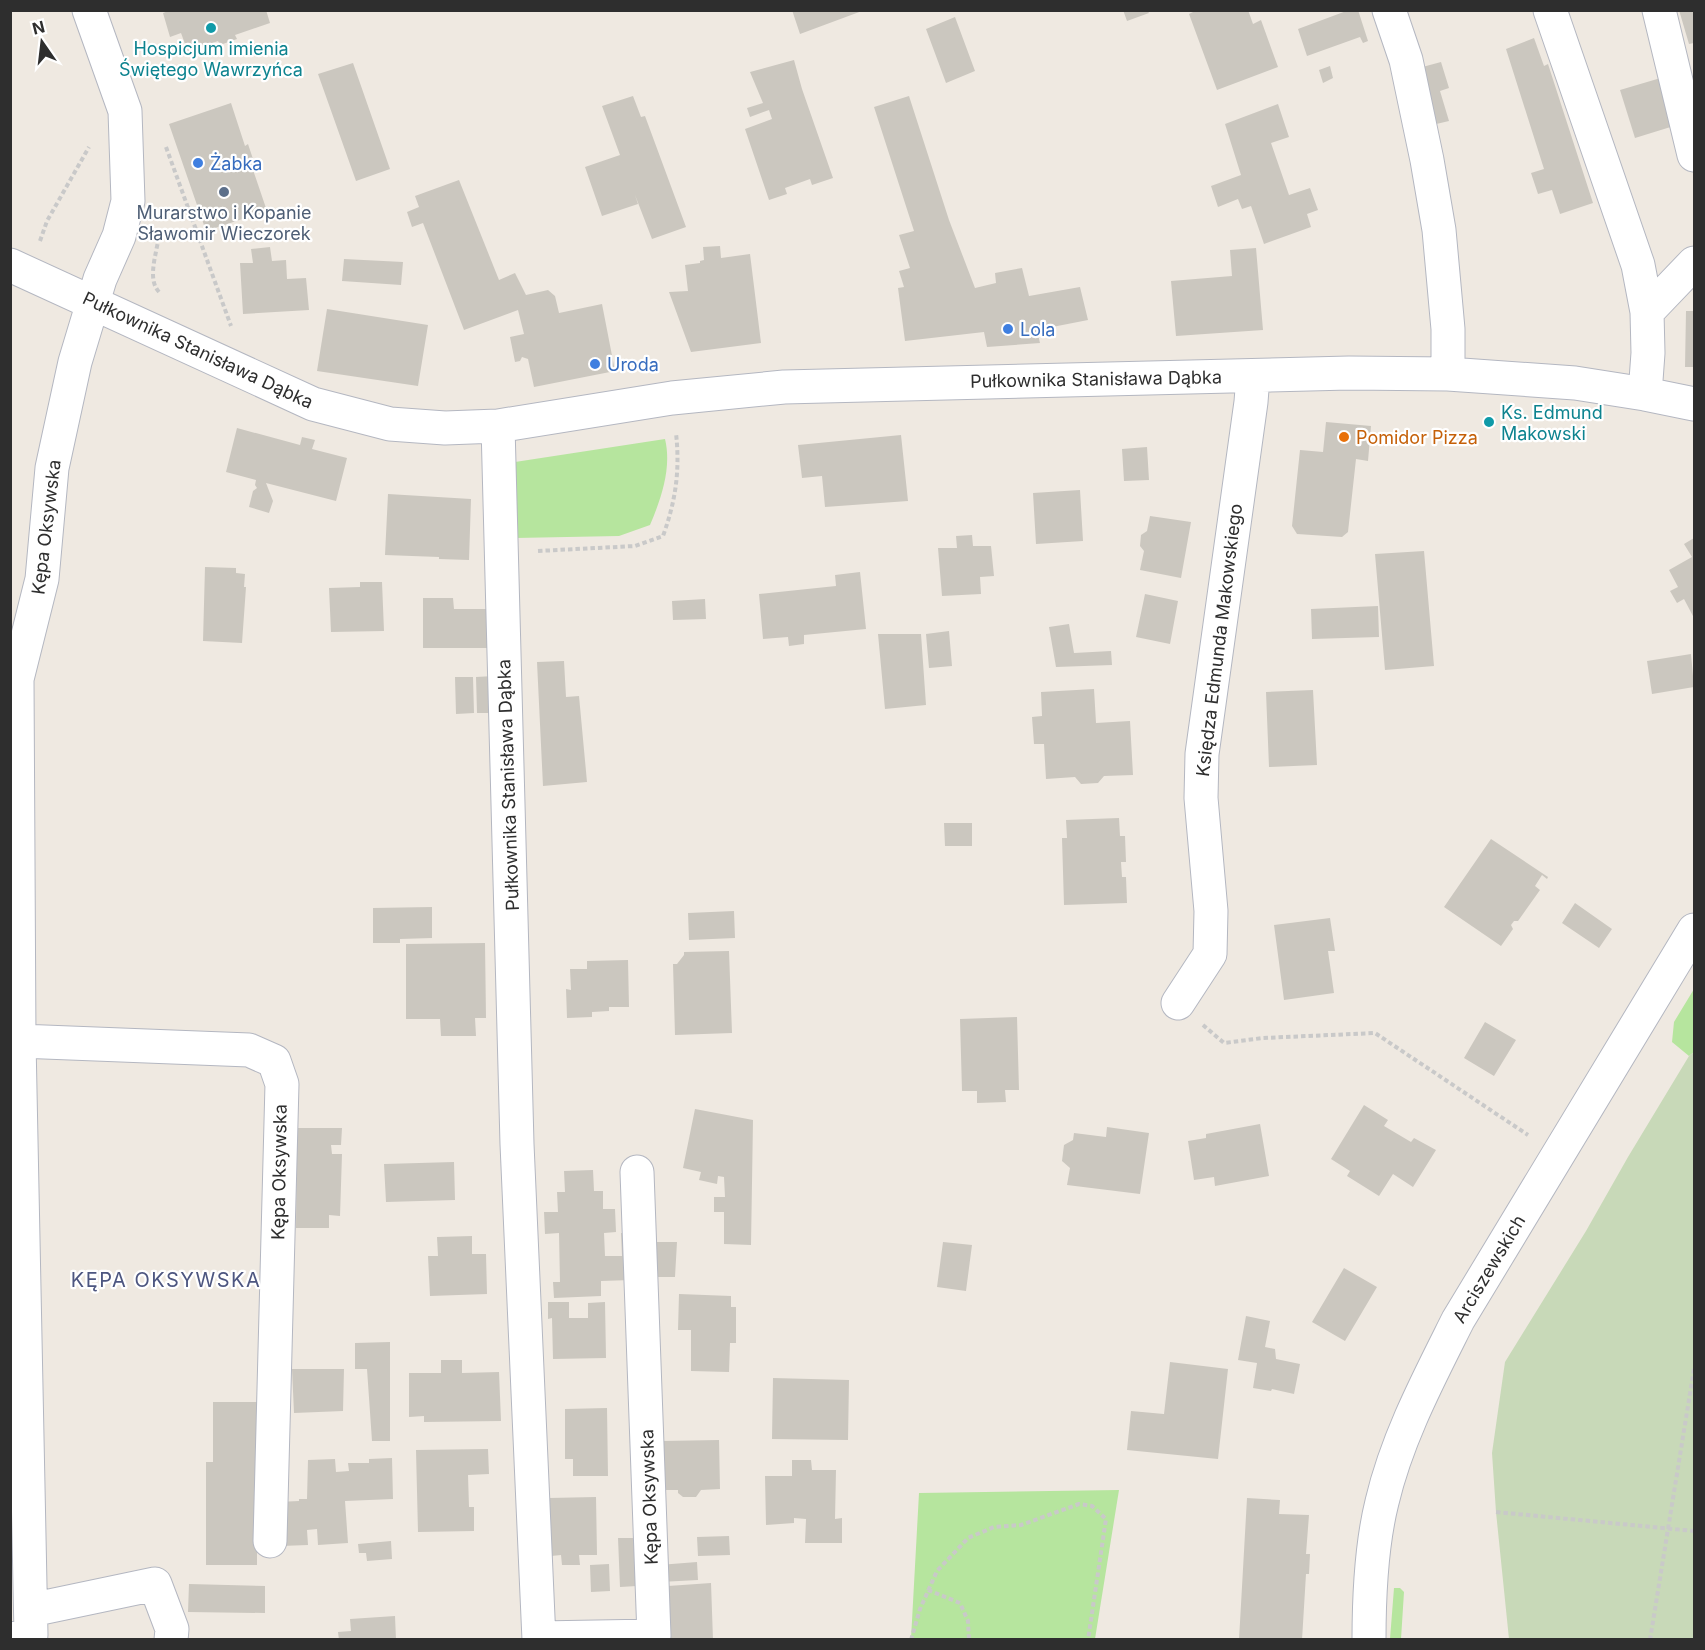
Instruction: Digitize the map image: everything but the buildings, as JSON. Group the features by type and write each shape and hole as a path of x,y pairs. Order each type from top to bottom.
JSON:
{"street":[{"name":"Kępa Oksywska","path":"10,1639 32,1635 19,1041 17,679 42,579 52,468 75,362 100,279 119,236 128,201 125,111 89,10"},
{"path":"1389,10 1406,60 1439,230 1449,329 1449,374"},
{"path":"1550,10 1638,265 1647,312 1648,353 1645,394"},
{"path":"1659,10 1695,155"},
{"path":"1647,312 1695,263"},
{"name":"Pułkownika Stanisława Dąbka","path":"10,265 313,404 390,424 445,428 498,426 672,398 795,386 1349,373 1449,374 1575,383 1695,404"},
{"name":"Księdza Edmunda Makowskiego","path":"1178,1003 1210,954 1211,911 1201,798 1202,754 1253,376"},
{"name":"Pułkownika Stanisława Dąbka","path":"498,426 517,1144"},
{"name":"Arciszewskich","path":"1369,1640 1375,1545 1382,1502 1401,1441 1432,1373 1464,1310 1695,930"},
{"name":"Kępa Oksywska","path":"19,1041 249,1050 273,1061 282,1084 270,1541"},
{"name":"Kępa Oksywska","path":"517,1144 539,1639 654,1636 637,1172"},
{"path":"31,1610 155,1584 172,1629 171,1640"}],"path":[{"path":"47,221 91,144"},
{"path":"165,158 166,147 234,336"},
{"path":"160,228 158,252 152,269 155,289 161,295"},
{"path":"501,553 635,546 663,536 674,507 679,459 672,398"},
{"path":"1178,1003 1224,1043 1263,1038 1374,1033 1537,1140"},
{"path":"1650,1640 1695,1369"},
{"path":"911,1640 920,1608 937,1571 968,1538 994,1527 1021,1525 1079,1504 1092,1506 1106,1519 1088,1640"},
{"path":"1496,1512 1695,1531"},
{"path":"928,1590 960,1603 968,1621 969,1640"}],"green space":[{"path":"665,439 666,472 650,525 619,536 515,538 515,462"},
{"path":"1694,989 1694,1052 1689,1056 1672,1042 1674,1022"},
{"path":"1694,1052 1694,1639 1509,1639 1492,1453 1505,1362 1586,1231 1689,1056"},
{"path":"1119,1490 1095,1639 911,1639 919,1493"},
{"path":"1394,1588 1400,1588 1404,1592 1401,1639 1390,1639"}],"place":[{"name":"Hospicjum imienia Świętego Wawrzyńca","path":"211,28"},
{"name":"Żabka","path":"198,163"},
{"name":"Murarstwo i Kopanie Sławomir Wieczorek","path":"224,192"},
{"name":"Lola","path":"1008,329"},
{"name":"Uroda","path":"595,364"},
{"name":"Ks. Edmund Makowski","path":"1489,422"},
{"name":"Pomidor Pizza","path":"1344,437"}],"district":[{"name":"KĘPA OKSYWSKA","path":"166,1280"}]}
